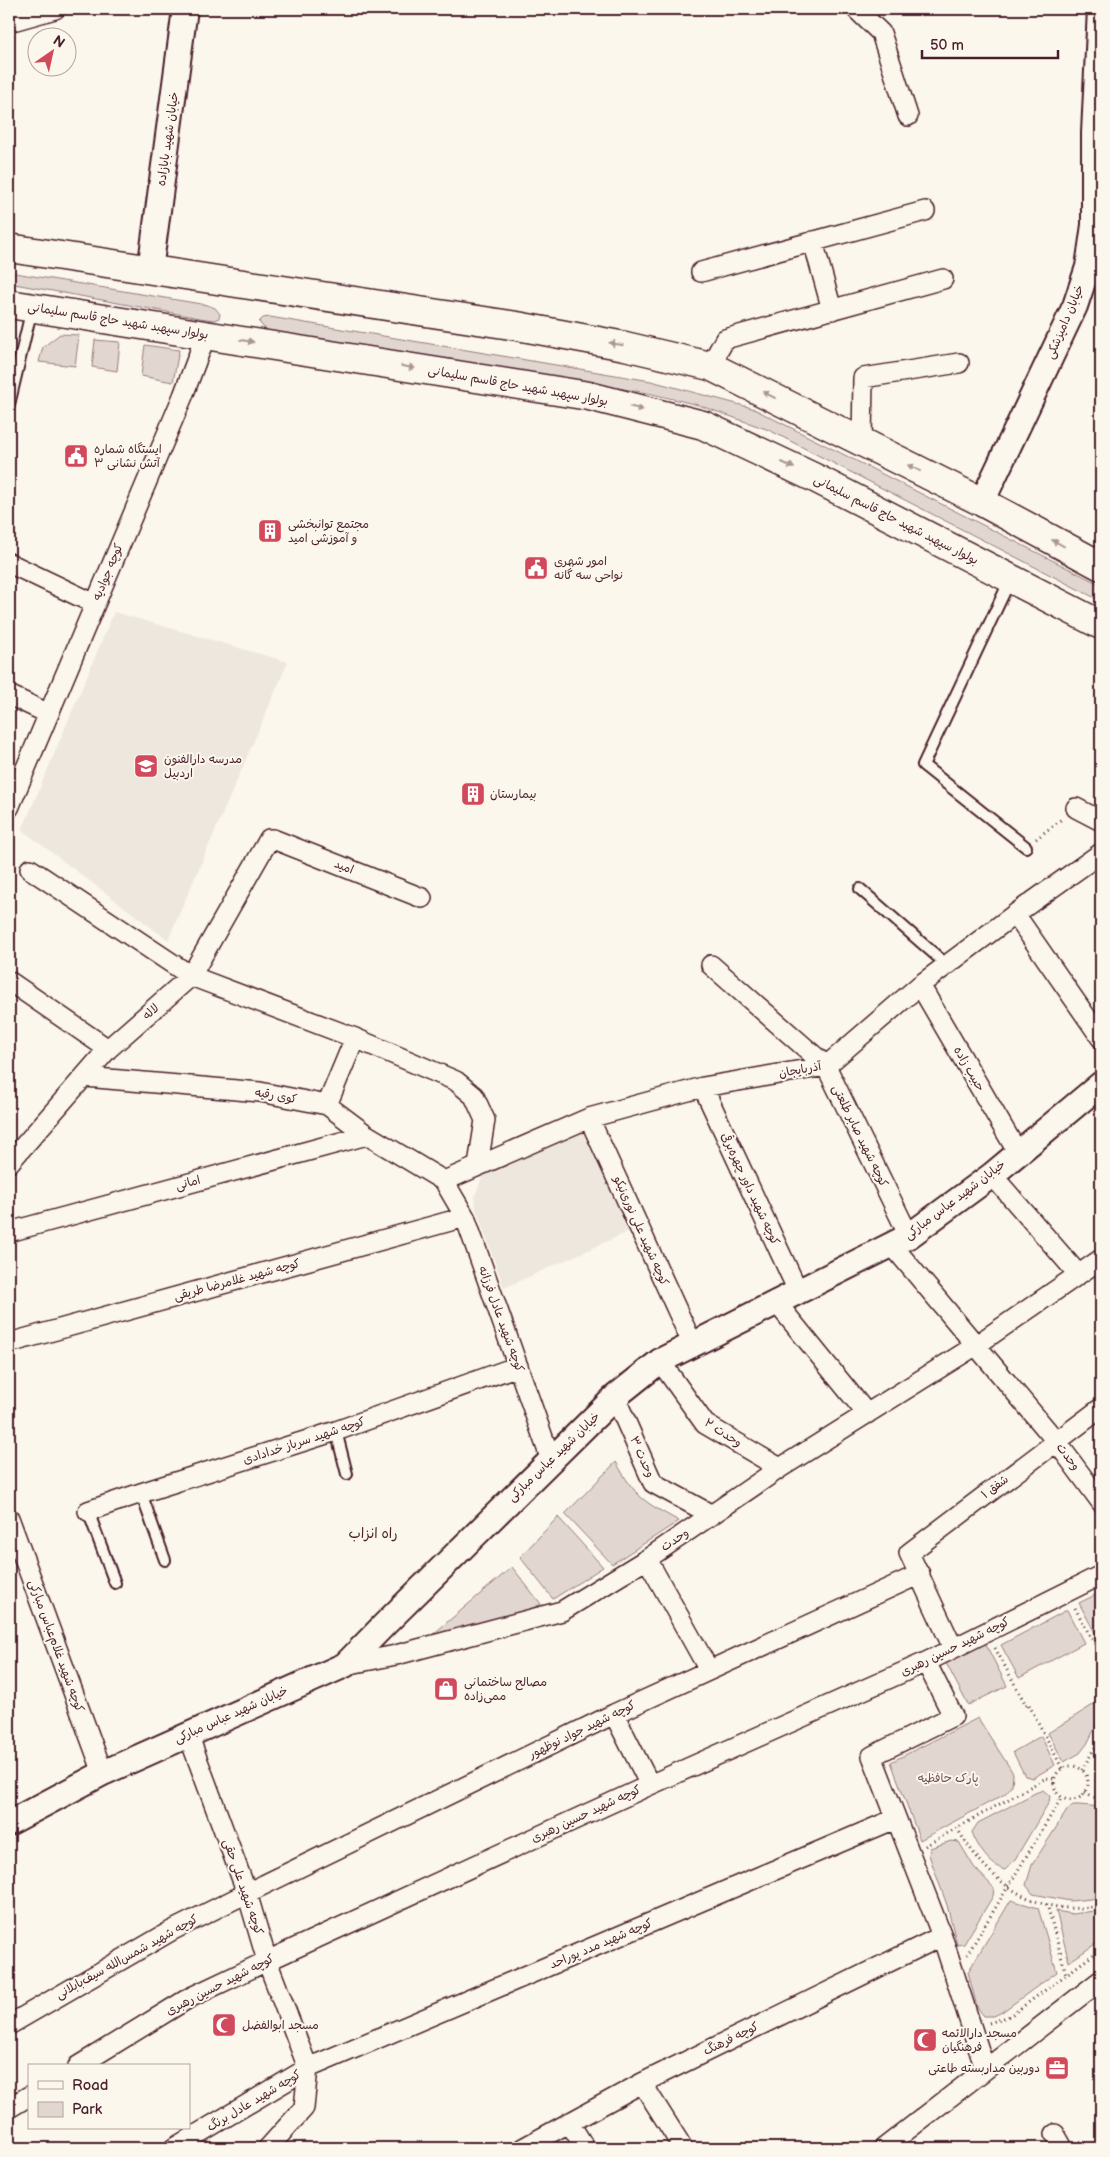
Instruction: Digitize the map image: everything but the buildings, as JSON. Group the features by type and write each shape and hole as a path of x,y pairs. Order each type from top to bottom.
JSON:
{"main road":[{"path":"9,248 517,326 625,346 710,366 982,502 1101,566"},
{"name":"بولوار سپهبد شهید حاج قاسم سلیمانی","path":"20,306 589,396 703,425 815,478 1101,626"}],"street":[{"path":"9,22 55,9"},
{"name":"خیابان شهید بابازاده","path":"150,270 185,9"},
{"path":"856,9 881,32 908,116"},
{"name":"خیابان دامپزشکی","path":"982,502 1075,306 1088,267 1094,225 1100,21"},
{"path":"701,272 925,211"},
{"path":"813,241 832,310"},
{"path":"710,366 725,339 943,279"},
{"name":"کوچه جوادیه","path":"9,808 183,396 206,335"},
{"path":"862,443 863,378 959,363"},
{"path":"9,563 95,604"},
{"path":"9,695 49,714"},
{"path":"1076,808 1101,821"},
{"name":"امید","path":"267,842 273,839 422,898"},
{"name":"لاله","path":"10,1160 108,1049 192,976 267,842"},
{"name":"آذربایجان","path":"444,1181 478,1164 589,1118 703,1087 826,1066 920,985 1101,853"},
{"path":"30,869 192,976 356,1038 456,1081 474,1096 486,1120 478,1164"},
{"path":"1015,914 1101,1038"},
{"name":"کوچه شهید صابر طلعتی","path":"711,965 826,1066 900,1241"},
{"path":"9,981 108,1049"},
{"name":"حبیب زاده","path":"920,985 1018,1153"},
{"path":"327,1105 356,1038"},
{"name":"کوی رقیه","path":"85,1077 260,1092 327,1105 367,1134 444,1181"},
{"name":"خیابان شهید عباس مبارکی","path":"9,1823 103,1773 345,1666 615,1397 660,1360 900,1241 992,1175 1101,1084"},
{"name":"کوچه شهید داور چهره‌برقی","path":"703,1087 798,1291"},
{"name":"کوچه شهید علی نوری‌نیکو","path":"589,1118 693,1345"},
{"name":"امانی","path":"9,1232 367,1134"},
{"path":"992,1175 1078,1274"},
{"name":"کوچه شهید عادل فرزانه","path":"444,1181 465,1217 551,1460"},
{"name":"کوچه شهید غلامرضا طریقی","path":"9,1343 465,1217"},
{"name":"وحدت","path":"900,1241 976,1346 1056,1441 1101,1502"},
{"path":"976,1346 1101,1259"},
{"path":"776,1302 867,1414"},
{"name":"وحدت","path":"345,1666 396,1655 562,1611 647,1559 780,1468 976,1346"},
{"name":"وحدت ۲","path":"660,1360 704,1424 780,1468"},
{"name":"کوچه شهید سرباز خدادادی","path":"88,1511 141,1492 336,1431 518,1366"},
{"name":"وحدت ۳","path":"615,1397 653,1484 712,1515"},
{"name":"شفق ۱","path":"920,1574 909,1553 1101,1408"},
{"name":"کوچه شهید غلام‌عباس مبارکی","path":"9,1518 103,1773"},
{"path":"647,1559 709,1670"},
{"path":"920,1574 953,1648"},
{"name":"کوچه شهید جواد نوظهور","path":"248,1893 614,1714 920,1574"},
{"name":"کوچه شهید حسین رهبری","path":"81,2064 189,1998 650,1785 926,1662 1101,1575"},
{"path":"926,1662 953,1716 872,1756 942,1936 985,2070"},
{"path":"614,1714 650,1785"},
{"name":"کوچه شهید علی حقی","path":"188,1734 248,1893 267,1961 308,2068"},
{"name":"کوچه شهید مدد پوراحد","path":"308,2068 895,1819"},
{"name":"کوچه شهید شمس‌الله سیف‌بابلانی","path":"9,2025 171,1931 248,1893"},
{"name":"کوچه فرهنگ","path":"523,2148 642,2083 942,1936"},
{"path":"884,2148 1101,1980"},
{"path":"268,2148 304,2108 308,2068"},
{"name":"کوچه شهید عادل برنگ","path":"174,2148 308,2068"},
{"path":"642,2083 684,2148"},
{"path":"9,2108 28,2097"},
{"path":"569,2122 584,2148"}],"lane":[{"path":"9,405 20,306"},
{"path":"1011,579 923,765 1026,847"},
{"path":"860,889 947,965"},
{"path":"336,1431 347,1474"},
{"path":"141,1492 165,1560"},
{"path":"88,1511 115,1584"}],"path":[{"path":"1026,847 1076,808"},
{"path":"1066,1592 1101,1656"},
{"path":"986,1632 1026,1706 1028,1703 1062,1768"},
{"path":"1082,1770 1101,1737"},
{"path":"1072,1766 1082,1770 1088,1783 1085,1792 1082,1796 1072,1800 1062,1797 1056,1789 1054,1780 1062,1768 1072,1766"},
{"path":"925,1854 925,1846 1046,1778 1054,1780"},
{"path":"1085,1792 1101,1801"},
{"path":"965,1958 1062,1797"},
{"path":"957,1828 980,1862 1008,1888 1032,1900 1067,1908 1101,1906"},
{"path":"1047,1904 1066,1974"},
{"path":"986,2022 990,2024 1010,2016 1101,1949"}],"shaded area":[{"name":"مدرسه دارالفنون اردبیل","path":"114,612 288,662 168,940 22,830"},
{"path":"582,1128 630,1231 504,1288 476,1209 475,1196 485,1169"}],"green space":[{"path":"9,272 207,305 215,308 220,314 219,318 214,320 200,318 9,283"},
{"path":"270,317 651,381 752,408 1101,585 1101,601 769,430 698,405 648,393 269,331 259,322 263,318"},
{"path":"60,334 79,335 75,366 39,362 43,347"},
{"path":"95,340 120,342 117,371 92,367"},
{"path":"145,345 179,350 173,382 141,376"},
{"path":"616,1462 629,1484 642,1498 679,1521 612,1564 565,1514"},
{"path":"558,1517 603,1567 553,1599 520,1557"},
{"path":"512,1567 541,1604 525,1612 433,1638 431,1636"},
{"path":"1101,1592 1101,1644 1079,1603"},
{"path":"1067,1610 1084,1643 1019,1678 1001,1645"},
{"path":"985,1643 1007,1686 968,1705 946,1663"},
{"path":"1101,1700 1101,1716 1087,1744 1080,1753 1064,1762 1048,1733"},
{"name":"پارک حافظیه","path":"978,1718 1013,1773 1012,1785 1005,1794 920,1840 891,1762"},
{"path":"1041,1736 1055,1765 1033,1778 1025,1776 1013,1752"},
{"name":"پارک حافظیه","path":"1043,1790 1050,1796 1049,1802 1014,1861 1005,1870 999,1868 985,1855 972,1832 978,1823"},
{"path":"1073,1805 1101,1807 1101,1898 1070,1901 1033,1894 1026,1885 1032,1865 1068,1809"},
{"path":"951,1841 959,1842 974,1867 994,1888 993,1896 964,1944 957,1945 947,1905 929,1855 930,1848"},
{"path":"1011,1900 1038,1908 1057,1972 1002,2012 994,2016 984,2016 977,2007 968,1972"},
{"path":"1101,1910 1101,1940 1069,1962 1056,1911 1073,1914"}],"place":[{"name":"ایستگاه شماره ۳ آتش نشانی","path":"76,456"},
{"name":"مجتمع توانبخشی و آموزشی امید","path":"270,531"},
{"name":"امور شهری نواحی سه گانه","path":"536,568"},
{"name":"مدرسه دارالفنون اردبیل","path":"146,766"},
{"name":"بیمارستان","path":"473,794"},
{"name":"مصالح ساختمانی ممی‌زاده","path":"446,1689"},
{"name":"مسجد ابوالفضل","path":"224,2025"},
{"name":"مسجد دارالائمه فرهنگیان","path":"925,2040"},
{"name":"دوربین مداربسته طاعتی","path":"1057,2068"}],"district":[{"name":"راه انزاب","path":"373,1533"}]}
